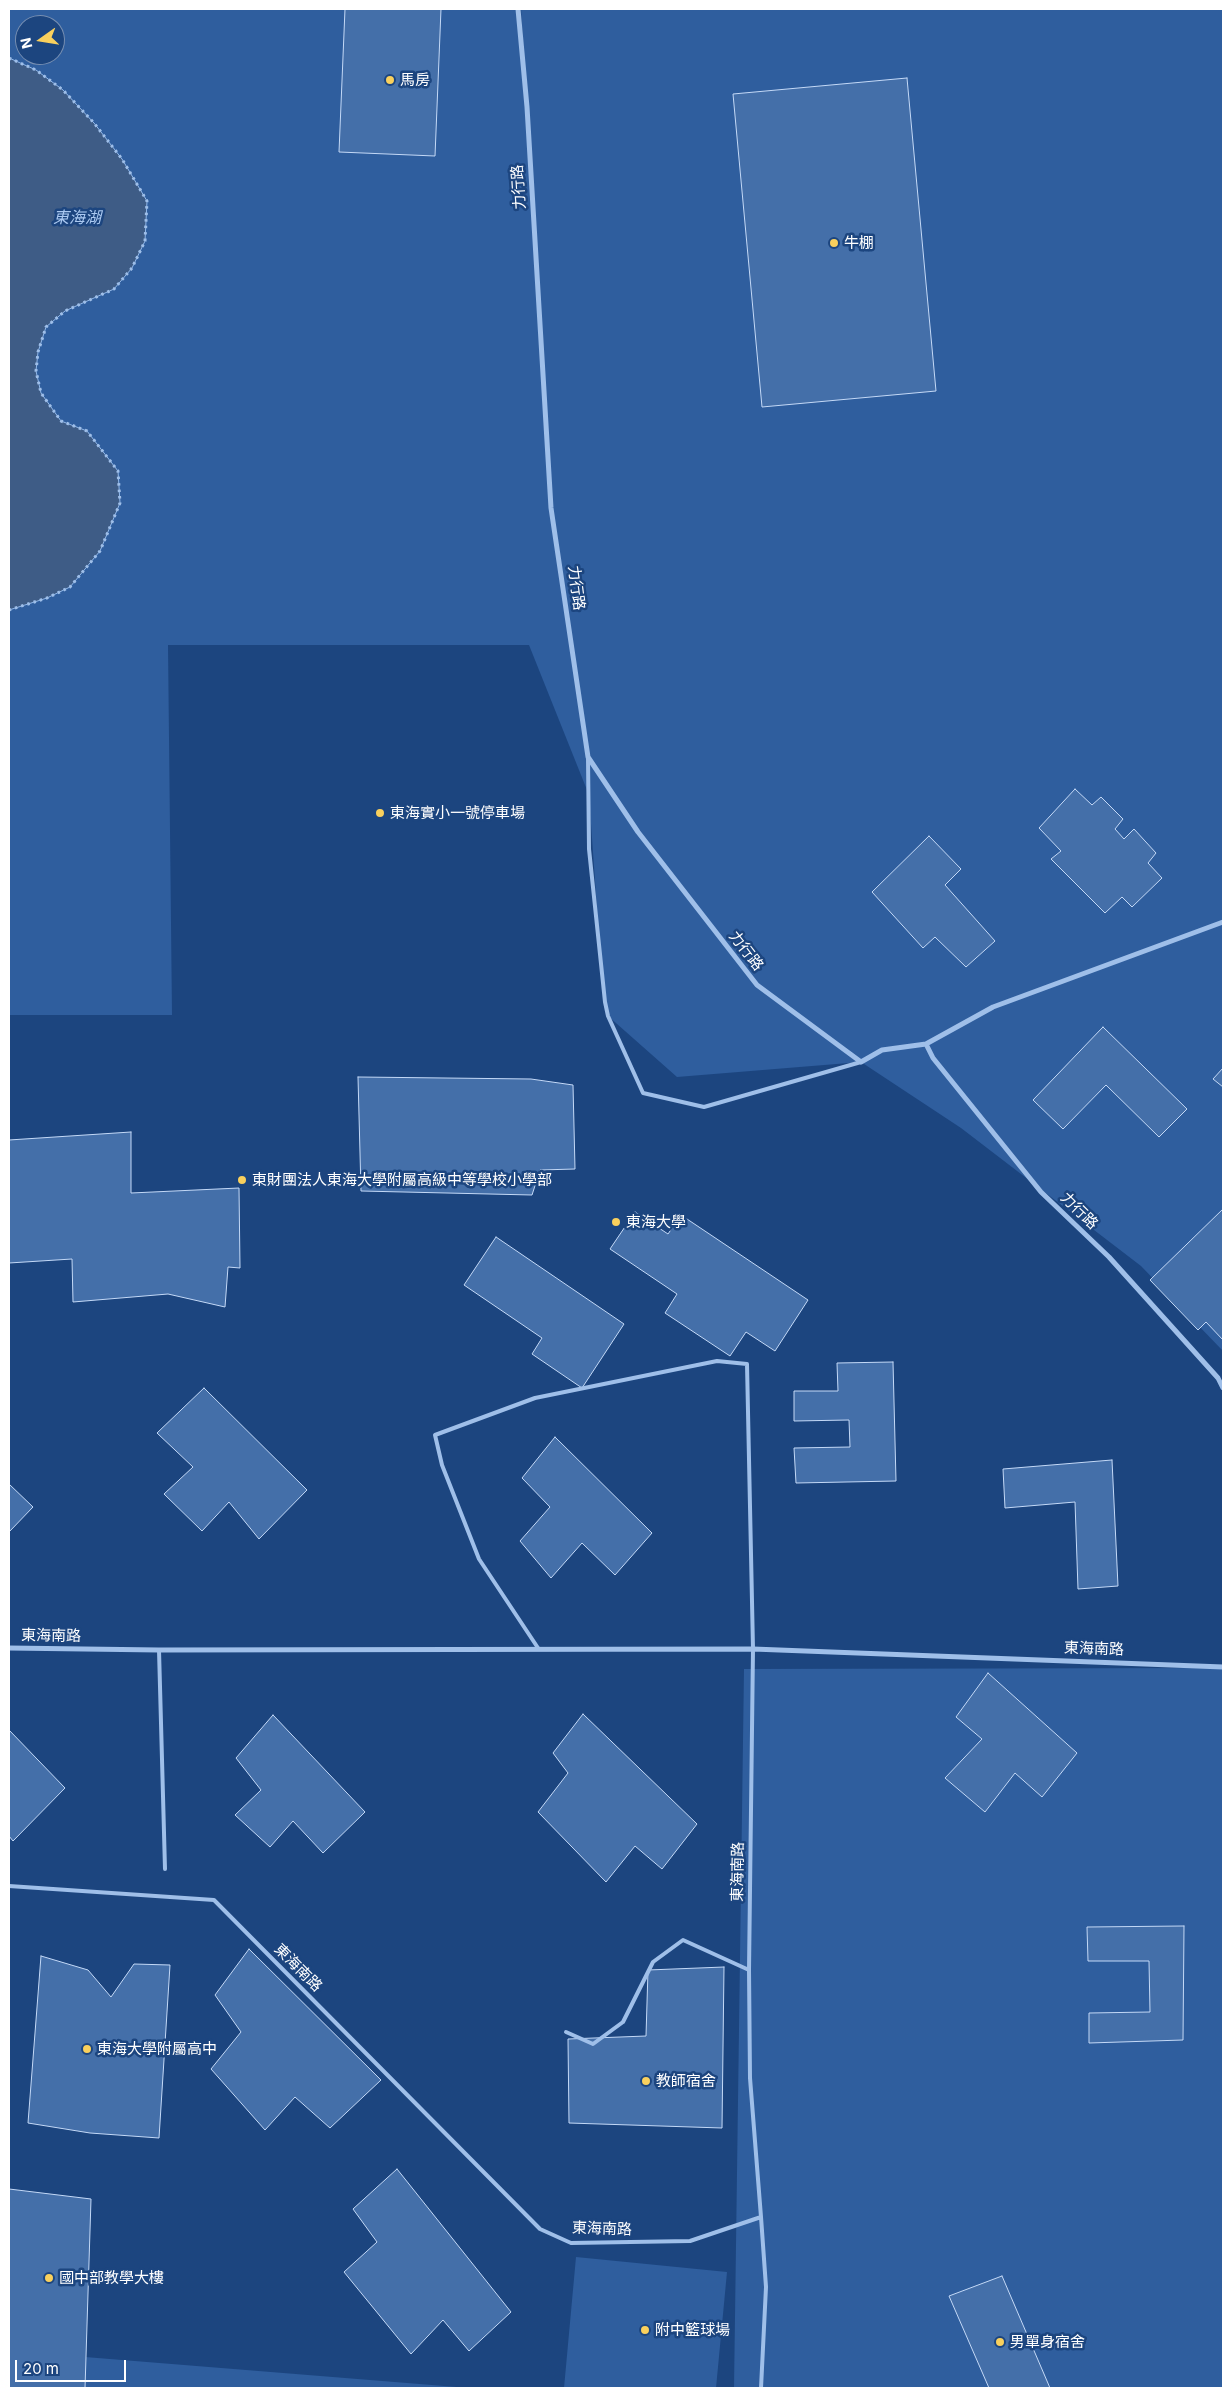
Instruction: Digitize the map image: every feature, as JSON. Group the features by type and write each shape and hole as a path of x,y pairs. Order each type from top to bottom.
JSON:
{"street":[{"name":"力行路","path":"518,9 527,107 551,508 588,757 638,832 757,985 860,1062"},
{"path":"860,1062 882,1050 926,1044 993,1007 1223,922"},
{"name":"力行路","path":"926,1044 933,1058 1041,1192 1109,1257 1218,1378 1223,1388"},
{"name":"東海南路","path":"9,1648 159,1650 753,1649 1223,1667"}],"lane":[{"path":"588,757 589,849 604,1002 608,1016 642,1093 704,1107 860,1062"},
{"path":"538,1648 479,1559 442,1465 435,1435 535,1398 717,1361 746,1364 753,1649"},
{"name":"東海南路","path":"9,1886 214,1900 540,2229 571,2244 690,2241 761,2217 750,2078 749,1970 753,1649"},
{"path":"159,1650 165,1869"},
{"path":"566,2032 593,2044 623,2022 653,1962 683,1940 749,1970"},
{"path":"761,2217 766,2287 761,2388"}],"path":[{"path":"9,58 36,70 63,90 94,123 122,159 147,201 145,241 132,268 114,288 65,312 46,327 38,352 36,371 41,393 61,421 87,431 118,471 120,503 100,551 70,587 47,598 9,610"}],"shaded area":[{"path":"9,9 518,9 525,76 521,9 1223,9 1223,1351 1141,1266 961,1128 861,1062 677,1077 608,1016 599,938 589,795 529,645 168,645 172,1015 9,1015"},
{"path":"1223,1668 1223,2388 734,2388 744,1669","holes":["1184,1926 1183,2040 1090,2042 1090,2013 1150,2012 1149,1961 1088,1961 1087,1927"]},
{"name":"附中籃球場","path":"576,2257 727,2272 716,2388 564,2388"},
{"path":"85,2357 469,2388 85,2388"}],"water":[{"name":"東海湖","path":"9,58 15,61 15,65 25,65 36,70 63,90 94,123 122,159 147,201 145,241 132,268 114,289 65,311 46,327 38,352 36,371 41,393 61,421 87,431 118,471 120,503 100,551 70,587 47,598 9,610"}],"building":[{"name":"馬房","path":"345,9 441,9 435,156 339,152"},
{"name":"牛棚","path":"907,78 936,391 762,407 733,94"},
{"path":"1075,789 1092,805 1101,797 1123,819 1115,829 1124,839 1134,829 1156,853 1148,863 1162,878 1132,907 1122,897 1105,913 1051,859 1061,851 1039,828"},
{"path":"929,836 961,869 945,885 995,941 966,967 935,937 923,948 872,892"},
{"path":"1103,1027 1187,1109 1159,1137 1106,1085 1063,1129 1033,1100"},
{"path":"1223,1068 1223,1087 1213,1079"},
{"path":"358,1077 531,1079 573,1085 575,1169 540,1170 532,1195 361,1191"},
{"path":"131,1132 131,1193 239,1188 240,1268 228,1267 225,1307 168,1294 73,1302 72,1259 9,1263 9,1140"},
{"path":"1223,1209 1223,1340 1206,1322 1198,1330 1150,1280"},
{"path":"635,1212 668,1234 681,1215 808,1300 775,1351 746,1332 730,1356 665,1313 677,1294 610,1249"},
{"path":"496,1237 624,1324 582,1388 532,1354 542,1338 464,1285"},
{"path":"893,1362 896,1481 796,1483 794,1448 850,1447 849,1420 794,1421 794,1391 838,1391 837,1363"},
{"path":"204,1388 307,1490 259,1539 229,1502 202,1531 164,1494 193,1467 157,1433"},
{"path":"555,1437 652,1533 615,1575 582,1543 551,1578 520,1541 550,1507 522,1478"},
{"path":"1112,1460 1118,1586 1078,1589 1075,1502 1005,1508 1003,1469"},
{"path":"9,1484 33,1507 9,1532"},
{"path":"988,1673 1077,1753 1042,1797 1015,1773 985,1812 945,1778 982,1739 956,1717"},
{"path":"583,1714 697,1824 662,1869 635,1846 606,1882 538,1812 568,1773 553,1753"},
{"path":"273,1715 365,1812 323,1853 293,1821 270,1847 235,1815 261,1790 236,1758"},
{"path":"9,1730 65,1788 13,1841 9,1836"},
{"path":"1184,1926 1183,2040 1089,2043 1089,2013 1150,2012 1149,1961 1088,1961 1087,1927"},
{"path":"249,1949 381,2080 330,2128 295,2097 265,2130 211,2069 241,2032 215,1995"},
{"path":"41,1956 88,1970 111,1997 134,1964 170,1965 159,2138 90,2133 28,2123"},
{"name":"教師宿舍","path":"724,1967 722,2128 569,2123 568,2039 646,2036 648,1970"},
{"path":"397,2169 511,2312 469,2351 443,2320 411,2354 344,2272 377,2242 353,2209"},
{"name":"國中部教學大樓","path":"9,2189 91,2199 85,2388 9,2388"},
{"name":"男單身宿舍","path":"1002,2276 1050,2388 989,2388 949,2296"}],"place":[{"name":"馬房","path":"390,80"},
{"name":"牛棚","path":"834,243"},
{"name":"東海實小一號停車場","path":"380,813"},
{"name":"東財團法人東海大學附屬高級中等學校小學部","path":"242,1180"},
{"name":"東海大學","path":"616,1222"},
{"name":"東海大學附屬高中","path":"87,2049"},
{"name":"教師宿舍","path":"646,2081"},
{"name":"國中部教學大樓","path":"49,2278"},
{"name":"附中籃球場","path":"645,2330"},
{"name":"男單身宿舍","path":"1000,2342"}]}
